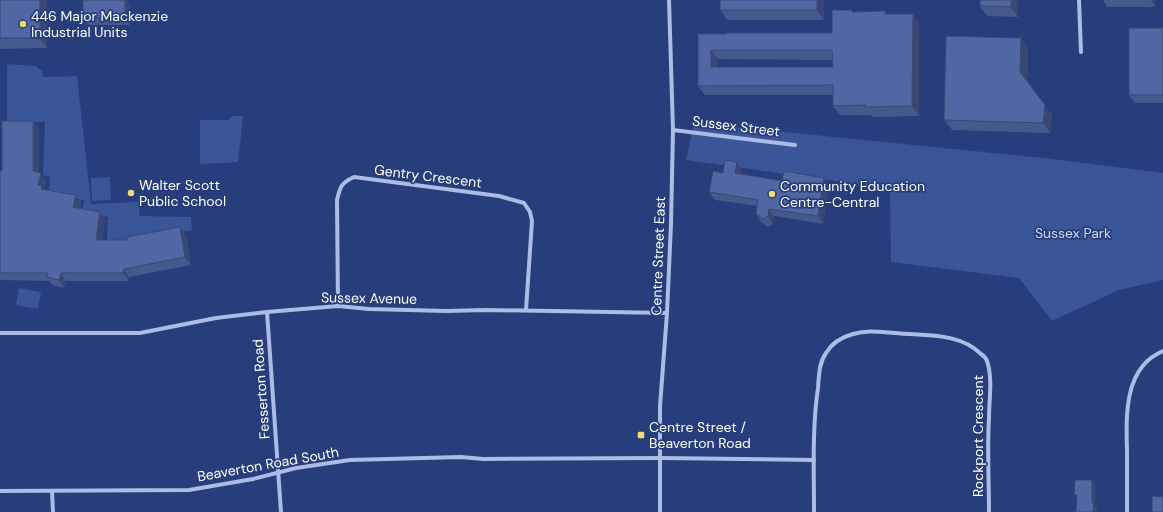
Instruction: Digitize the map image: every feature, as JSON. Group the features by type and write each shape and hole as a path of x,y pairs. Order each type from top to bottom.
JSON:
{"street":[{"name":"Centre Street East","path":"660,512 660,406 667,313 673,130 669,0"},
{"path":"1079,0 1082,52"},
{"name":"Sussex Street","path":"673,130 795,145"},
{"name":"Gentry Crescent","path":"338,306 337,200 339,188 345,182 354,177 499,196 524,202 530,212 532,221 526,310"},
{"name":"Sussex Avenue","path":"0,333 140,333 216,318 338,306 377,310 526,310 667,313"},
{"name":"Fesserton Road","path":"267,312 281,512"},
{"name":"Rockport Crescent","path":"814,512 814,415 820,365 826,353 834,343 841,338 851,334 874,331 895,334 928,334 952,338 968,344 986,359 991,384 988,419 989,512"},
{"path":"1127,512 1126,436 1127,405 1130,390 1137,374 1146,363 1154,355 1163,351"},
{"name":"Beaverton Road South","path":"0,491 52,492 189,490 253,479 296,468 350,460 461,457 483,459 661,458 814,460"},
{"path":"52,492 53,512"}],"green space":[{"path":"7,64 35,66 42,71 43,77 77,76 91,204 140,202 139,216 191,217 192,230 107,243 108,217 82,213 84,200 51,194 51,190 49,190 50,177 43,175 45,122 7,121"},
{"path":"233,116 243,116 238,162 200,164 200,120 228,120"},
{"name":"Sussex Park","path":"694,123 1043,158 1163,173 1163,280 1119,290 1052,321 1019,278 891,262 890,189 686,160"},
{"path":"110,177 111,200 92,201 91,178"},
{"path":"19,288 41,292 38,309 16,305"}],"building":[{"name":"446 Major Mackenzie Industrial Units","path":"0,0 40,0 40,38 0,38"},
{"path":"83,0 125,0 125,17 83,18"},
{"path":"720,0 817,0 817,10 720,10"},
{"path":"980,0 1011,0 1011,7 980,6"},
{"path":"832,10 852,10 852,12 885,11 885,14 913,14 912,106 833,106 833,85 698,86 698,34 832,33","holes":["711,50 832,50 833,67 711,67"]},
{"path":"1129,28 1163,28 1163,95 1129,95"},
{"path":"946,36 1021,38 1020,72 1045,105 1043,123 944,120"},
{"path":"2,121 33,121 33,171 41,173 38,185 42,186 41,189 76,195 73,207 100,212 96,240 127,240 127,237 180,227 185,257 124,269 123,273 61,273 59,280 47,277 48,273 0,273 0,171 2,171"},
{"name":"Community Education Centre-Central","path":"725,160 737,162 735,173 782,181 784,171 824,178 818,216 769,209 768,216 763,219 756,214 758,200 709,192 713,171 723,173"},
{"path":"1075,480 1092,480 1092,503 1094,503 1093,512 1076,512 1077,495 1074,495"},
{"path":"1152,496 1163,497 1163,512 1152,512"}],"place":[{"name":"446 Major Mackenzie Industrial Units","path":"23,24"},
{"name":"Walter Scott Public School","path":"131,193"},
{"name":"Community Education Centre-Central","path":"772,194"},
{"name":"Centre Street / Beaverton Road","path":"641,435"}]}
